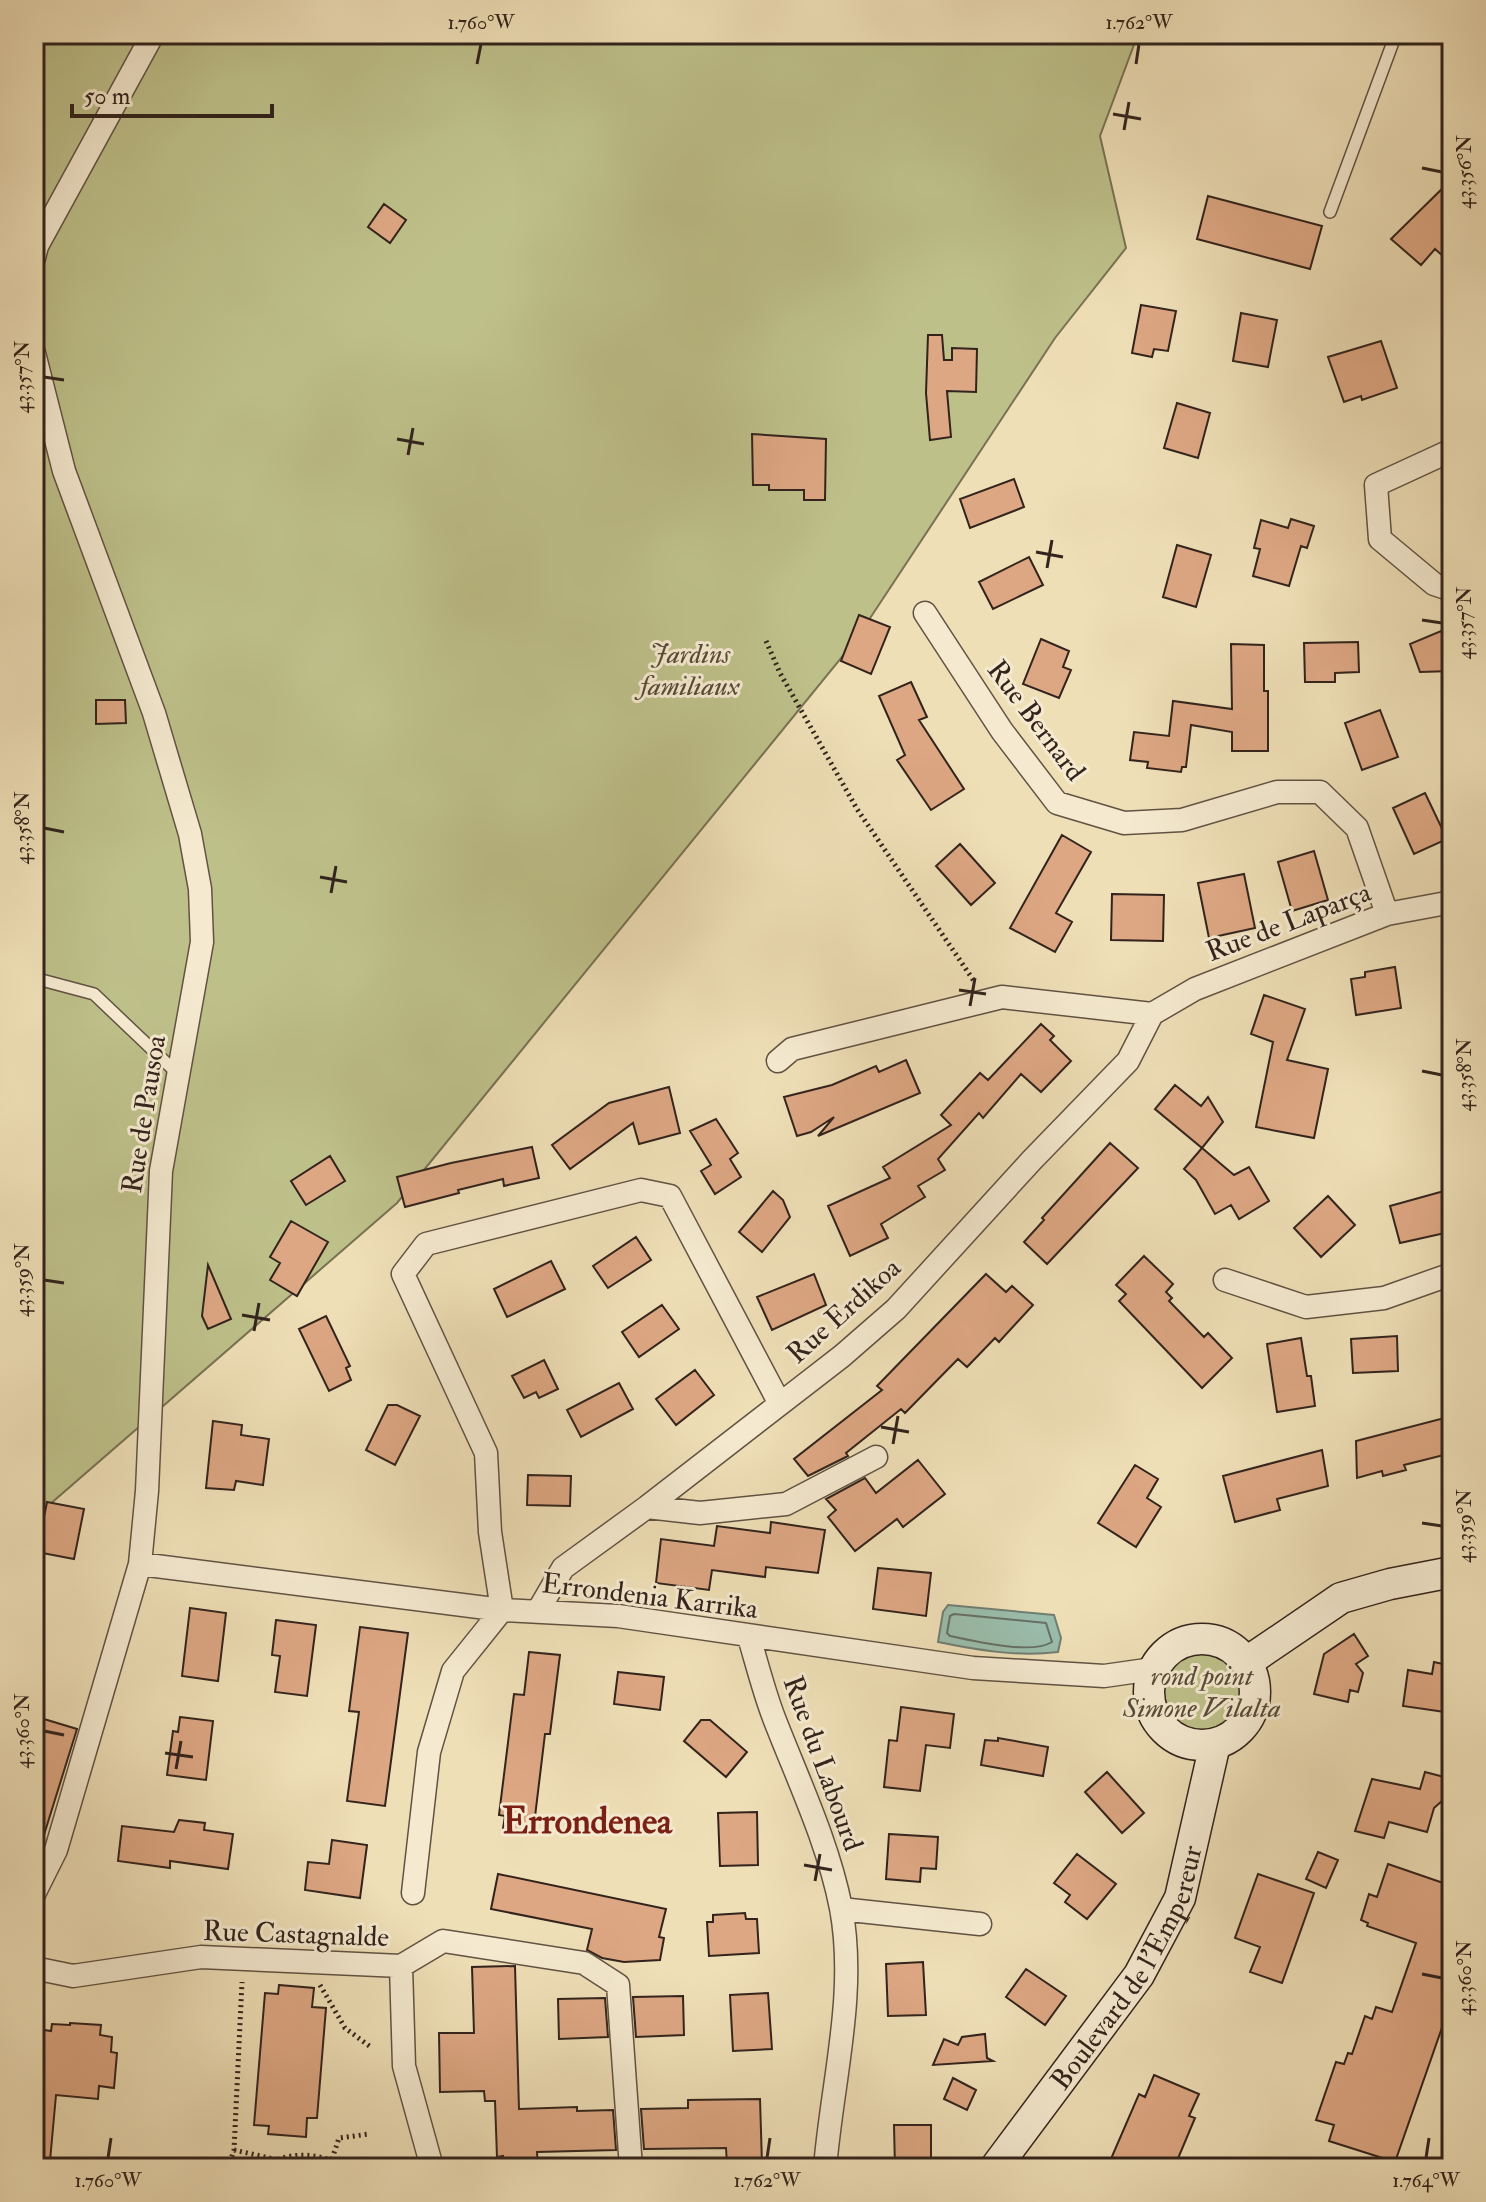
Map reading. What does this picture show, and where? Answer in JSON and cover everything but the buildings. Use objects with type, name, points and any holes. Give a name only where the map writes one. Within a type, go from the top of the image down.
[{"type":"main road","points":[[1247,1662],[1341,1598],[1390,1584],[1452,1572]]},
{"type":"main road","points":[[1198,1638],[1225,1644],[1247,1662],[1255,1684],[1253,1707],[1239,1731],[1215,1744],[1191,1744],[1169,1735],[1154,1716],[1148,1693],[1153,1669],[1171,1648],[1198,1638]]},
{"type":"main road","name":"Boulevard de l'Empereur","points":[[995,2168],[1139,1975],[1180,1898],[1215,1744]]},
{"type":"street","points":[[34,258],[37,246],[153,34]]},
{"type":"street","name":"Rue de Pausoa","points":[[34,353],[64,471],[154,713],[190,834],[200,889],[202,942],[161,1171],[147,1491],[140,1564],[56,1850],[34,1894]]},
{"type":"street","points":[[1452,450],[1376,485],[1380,539],[1434,584],[1452,590]]},
{"type":"street","name":"Rue Bernard","points":[[925,613],[1002,731],[1057,803],[1124,823],[1182,820],[1277,792],[1320,792],[1357,828],[1387,914]]},
{"type":"street","name":"Rue de Laparça","points":[[1152,1014],[1195,989],[1387,914],[1452,902]]},
{"type":"street","points":[[778,1061],[792,1049],[1002,997],[1152,1014]]},
{"type":"street","name":"Rue Erdikoa","points":[[538,1611],[563,1568],[842,1356],[896,1309],[1032,1160],[1128,1061],[1152,1014]]},
{"type":"street","points":[[413,1893],[429,1752],[453,1671],[502,1610],[490,1532],[486,1453],[403,1274],[426,1244],[641,1190],[670,1196],[780,1404]]},
{"type":"street","points":[[1225,1280],[1306,1307],[1384,1298],[1452,1274]]},
{"type":"street","points":[[647,1507],[700,1513],[786,1504],[876,1457]]},
{"type":"street","name":"Errondenia Karrika","points":[[140,1564],[502,1610],[618,1616],[973,1668],[1104,1676],[1153,1669]]},
{"type":"street","name":"Rue du Labourd","points":[[749,1637],[773,1715],[810,1806],[841,1909],[846,2004],[830,2109],[825,2168]]},
{"type":"street","points":[[841,1909],[980,1924]]},
{"type":"street","points":[[401,1966],[443,1941],[584,1963],[618,1985],[631,2168]]},
{"type":"street","name":"Rue Castagnalde","points":[[34,1968],[73,1976],[201,1957],[401,1966],[404,2066],[430,2160],[429,2168]]},
{"type":"lane","points":[[1330,212],[1396,34]]},
{"type":"lane","points":[[34,978],[94,994],[178,1074]]},
{"type":"path","points":[[766,641],[780,673],[857,809],[988,1001]]},
{"type":"path","points":[[228,2168],[234,2150],[243,1959]]},
{"type":"path","points":[[307,1962],[345,2028],[372,2048]]},
{"type":"path","points":[[332,2159],[339,2138],[369,2134]]},
{"type":"path","points":[[234,2150],[275,2159],[299,2155],[332,2159],[348,2168]]},
{"type":"path","points":[[262,2168],[275,2159]]},
{"type":"green space","name":"Jardins familiaux","points":[[34,34],[1138,34],[1100,136],[1126,248],[1055,338],[855,641],[397,1203],[34,1518]]},
{"type":"green space","name":"rond point Simone Vilalta","points":[[1202,1639],[1222,1643],[1239,1655],[1251,1672],[1255,1692],[1251,1712],[1239,1729],[1222,1741],[1202,1745],[1182,1741],[1165,1729],[1153,1712],[1149,1692],[1153,1672],[1165,1655],[1182,1643]]},
{"type":"water","points":[[948,1605],[1054,1615],[1061,1638],[1058,1652],[1013,1653],[938,1642],[943,1612]]},
{"type":"district","name":"Errondenea","points":[[587,1820]]}]
